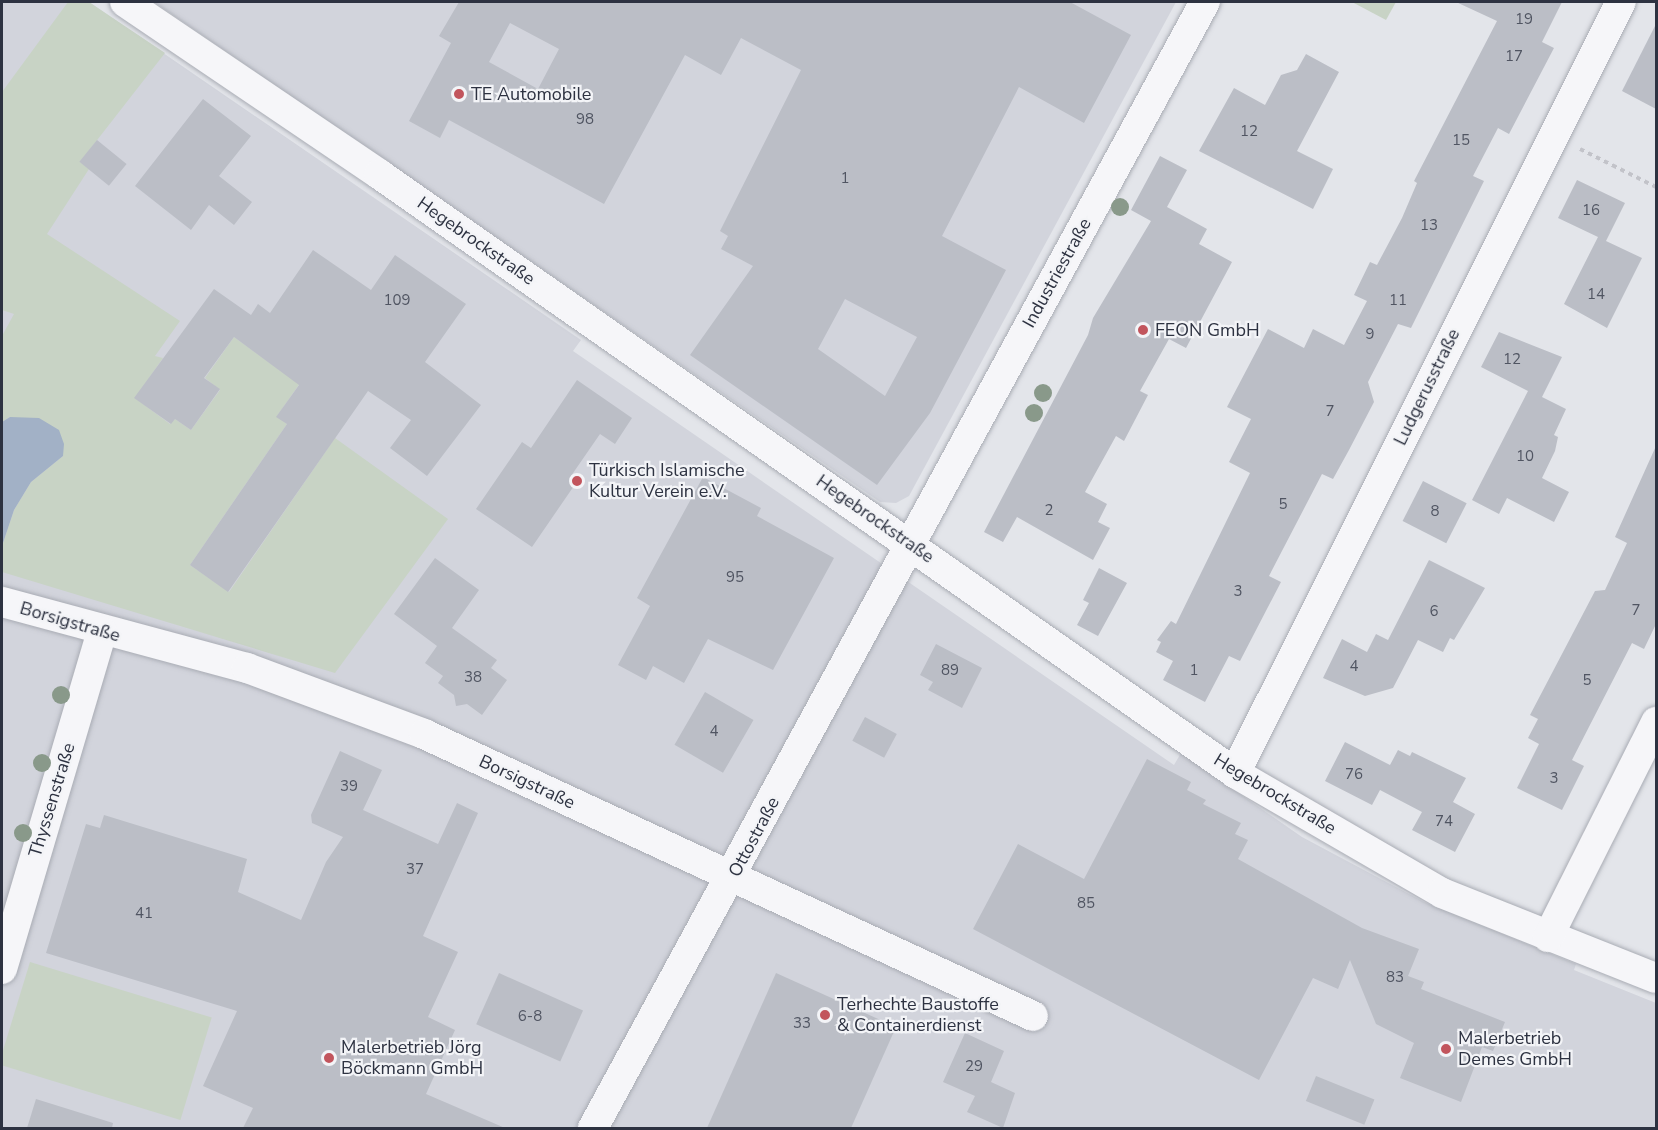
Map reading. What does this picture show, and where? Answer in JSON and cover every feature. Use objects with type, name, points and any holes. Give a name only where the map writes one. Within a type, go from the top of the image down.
[{"type":"street","name":"Hegebrockstraße","points":[[125,2],[910,544],[1235,773],[1442,893],[1656,978]]},
{"type":"street","name":"Industriestraße","points":[[910,544],[1205,2]]},
{"type":"street","name":"Ludgerusstraße","points":[[1235,773],[1552,135],[1621,2]]},
{"type":"street","name":"Ottostraße","points":[[594,1128],[732,877],[910,544]]},
{"type":"street","name":"Borsigstraße","points":[[2,602],[102,632],[247,668],[424,734],[1033,1016]]},
{"type":"street","name":"Thyssenstraße","points":[[2,969],[102,632]]},
{"type":"street","points":[[1548,937],[1656,722]]},
{"type":"path","points":[[1552,135],[1656,187]]},
{"type":"shaded area","points":[[2,2],[89,2],[581,340],[573,351],[1174,765],[1181,753],[1302,837],[1424,902],[1576,964],[1574,970],[1656,1003],[1656,1128],[2,1128]]},
{"type":"shaded area","points":[[154,2],[1176,2],[909,496],[896,503],[880,502]]},
{"type":"green space","points":[[68,2],[89,2],[165,53],[80,162],[89,169],[47,234],[180,321],[155,356],[163,358],[135,398],[170,424],[175,419],[191,430],[220,390],[205,378],[234,337],[285,374],[305,376],[277,416],[287,424],[190,565],[229,592],[335,438],[448,519],[335,673],[2,572],[2,546],[14,510],[31,482],[63,456],[10,417],[2,422],[2,336],[14,314],[2,310],[2,92]]},
{"type":"green space","points":[[1352,2],[1396,2],[1386,20]]},
{"type":"green space","points":[[30,962],[212,1018],[180,1120],[2,1065],[2,1054]]},
{"type":"water","points":[[10,417],[39,418],[59,430],[64,444],[63,456],[31,482],[14,510],[2,546],[2,422]]},
{"type":"building","points":[[459,2],[1070,2],[1131,35],[1084,123],[1019,87],[942,236],[1006,270],[930,413],[877,485],[690,355],[753,266],[721,249],[728,236],[720,231],[801,70],[741,38],[721,75],[685,55],[604,204],[449,120],[440,138],[409,121],[451,43],[439,36]],"holes":[[[510,23],[559,49],[538,89],[489,62]],[[845,299],[917,337],[885,396],[818,349]]]},
{"type":"building","points":[[1456,2],[1562,2],[1542,42],[1554,48],[1509,134],[1498,128],[1473,176],[1484,181],[1411,328],[1398,324],[1368,382],[1374,402],[1333,479],[1322,474],[1269,576],[1281,582],[1240,661],[1229,656],[1205,702],[1163,680],[1173,661],[1156,652],[1161,642],[1157,640],[1171,621],[1176,624],[1250,473],[1229,462],[1251,419],[1227,407],[1268,329],[1304,348],[1313,329],[1344,345],[1367,301],[1354,295],[1370,262],[1377,265],[1402,218],[1417,183],[1414,181],[1497,21]]},
{"type":"building","points":[[1656,24],[1656,109],[1622,91]]},
{"type":"building","points":[[1306,54],[1339,72],[1297,151],[1333,169],[1313,209],[1199,151],[1234,88],[1265,105],[1281,75],[1297,70]]},
{"type":"building","points":[[203,99],[251,136],[219,176],[252,202],[234,225],[209,205],[191,230],[135,186]]},
{"type":"building","points":[[97,140],[127,164],[109,186],[79,162]]},
{"type":"building","name":"FEON GmbH","points":[[1160,156],[1187,170],[1167,207],[1207,229],[1199,244],[1232,262],[1186,348],[1169,339],[1140,391],[1148,395],[1124,441],[1116,436],[1085,492],[1107,504],[1098,522],[1110,528],[1093,560],[1017,517],[1003,542],[984,532],[1088,335],[1093,318],[1151,221],[1131,210]]},
{"type":"building","points":[[1577,180],[1625,203],[1606,241],[1642,258],[1607,328],[1564,304],[1598,237],[1558,218]]},
{"type":"building","points":[[313,250],[371,290],[395,255],[466,304],[425,362],[481,405],[427,476],[390,448],[411,420],[368,391],[228,592],[190,565],[287,424],[276,417],[299,385],[234,337],[204,378],[220,389],[191,430],[175,419],[171,424],[134,398],[214,289],[251,315],[258,304],[270,313]]},
{"type":"building","points":[[1499,332],[1562,357],[1542,397],[1566,409],[1554,435],[1558,437],[1555,451],[1542,478],[1569,492],[1554,522],[1507,498],[1499,514],[1472,500],[1528,391],[1481,367]]},
{"type":"building","points":[[577,380],[632,418],[615,444],[600,434],[571,476],[578,480],[532,547],[476,509],[522,442],[531,448]]},
{"type":"building","points":[[1656,446],[1656,624],[1644,649],[1632,643],[1572,760],[1584,766],[1562,810],[1517,788],[1539,744],[1528,738],[1538,719],[1530,715],[1595,591],[1605,590],[1627,543],[1615,537]]},
{"type":"building","points":[[703,477],[761,508],[757,516],[834,558],[773,670],[708,639],[684,683],[653,666],[646,680],[618,665],[650,606],[637,598]]},
{"type":"building","points":[[1423,481],[1467,503],[1446,543],[1403,521]]},
{"type":"building","points":[[435,558],[479,590],[452,628],[497,660],[491,668],[507,680],[482,715],[467,704],[456,706],[454,695],[438,683],[443,676],[425,663],[437,646],[394,614]]},
{"type":"building","points":[[1429,560],[1485,588],[1454,640],[1450,638],[1443,652],[1418,640],[1393,688],[1365,696],[1323,678],[1342,639],[1367,652],[1376,634],[1388,640]]},
{"type":"building","points":[[1099,568],[1127,583],[1098,636],[1077,625],[1089,603],[1083,600]]},
{"type":"building","points":[[936,644],[982,668],[962,708],[928,690],[933,682],[920,675]]},
{"type":"building","points":[[705,692],[753,720],[723,773],[674,745]]},
{"type":"building","points":[[865,717],[897,734],[884,758],[852,741]]},
{"type":"building","points":[[1345,742],[1390,765],[1398,750],[1410,756],[1412,752],[1466,778],[1453,802],[1475,814],[1455,852],[1412,830],[1422,812],[1380,790],[1372,805],[1325,781]]},
{"type":"building","points":[[340,751],[382,770],[363,810],[438,844],[457,803],[478,813],[423,936],[458,952],[428,1017],[455,1030],[426,1094],[505,1128],[243,1128],[253,1108],[203,1086],[237,1011],[46,953],[86,824],[100,828],[104,815],[247,859],[238,892],[301,920],[326,862],[343,837],[312,823],[311,815]]},
{"type":"building","points":[[1147,759],[1191,782],[1187,790],[1206,800],[1203,804],[1241,823],[1235,834],[1248,840],[1238,859],[1362,928],[1419,949],[1408,976],[1424,982],[1421,989],[1505,1022],[1493,1051],[1482,1047],[1461,1102],[1400,1078],[1414,1043],[1376,1024],[1350,960],[1338,989],[1313,978],[1259,1080],[973,929],[1018,844],[1084,879]]},
{"type":"building","points":[[499,973],[583,1010],[560,1062],[476,1024]]},
{"type":"building","points":[[776,973],[896,1027],[851,1128],[707,1128]]},
{"type":"building","points":[[965,1033],[1004,1051],[991,1082],[1015,1093],[1003,1128],[967,1112],[975,1096],[943,1082]]},
{"type":"building","points":[[1316,1076],[1374,1100],[1364,1125],[1306,1101]]},
{"type":"building","points":[[36,1099],[113,1123],[112,1128],[27,1128]]},
{"type":"place","name":"TE Automobile","points":[[459,94]]},
{"type":"place","name":"FEON GmbH","points":[[1143,330]]},
{"type":"place","name":"Türkisch Islamische Kultur Verein e.V.","points":[[577,481]]},
{"type":"place","name":"Terhechte Baustoffe & Containerdienst","points":[[825,1015]]},
{"type":"place","name":"Malerbetrieb Demes GmbH","points":[[1446,1049]]},
{"type":"place","name":"Malerbetrieb Jörg Böckmann GmbH","points":[[329,1058]]}]
